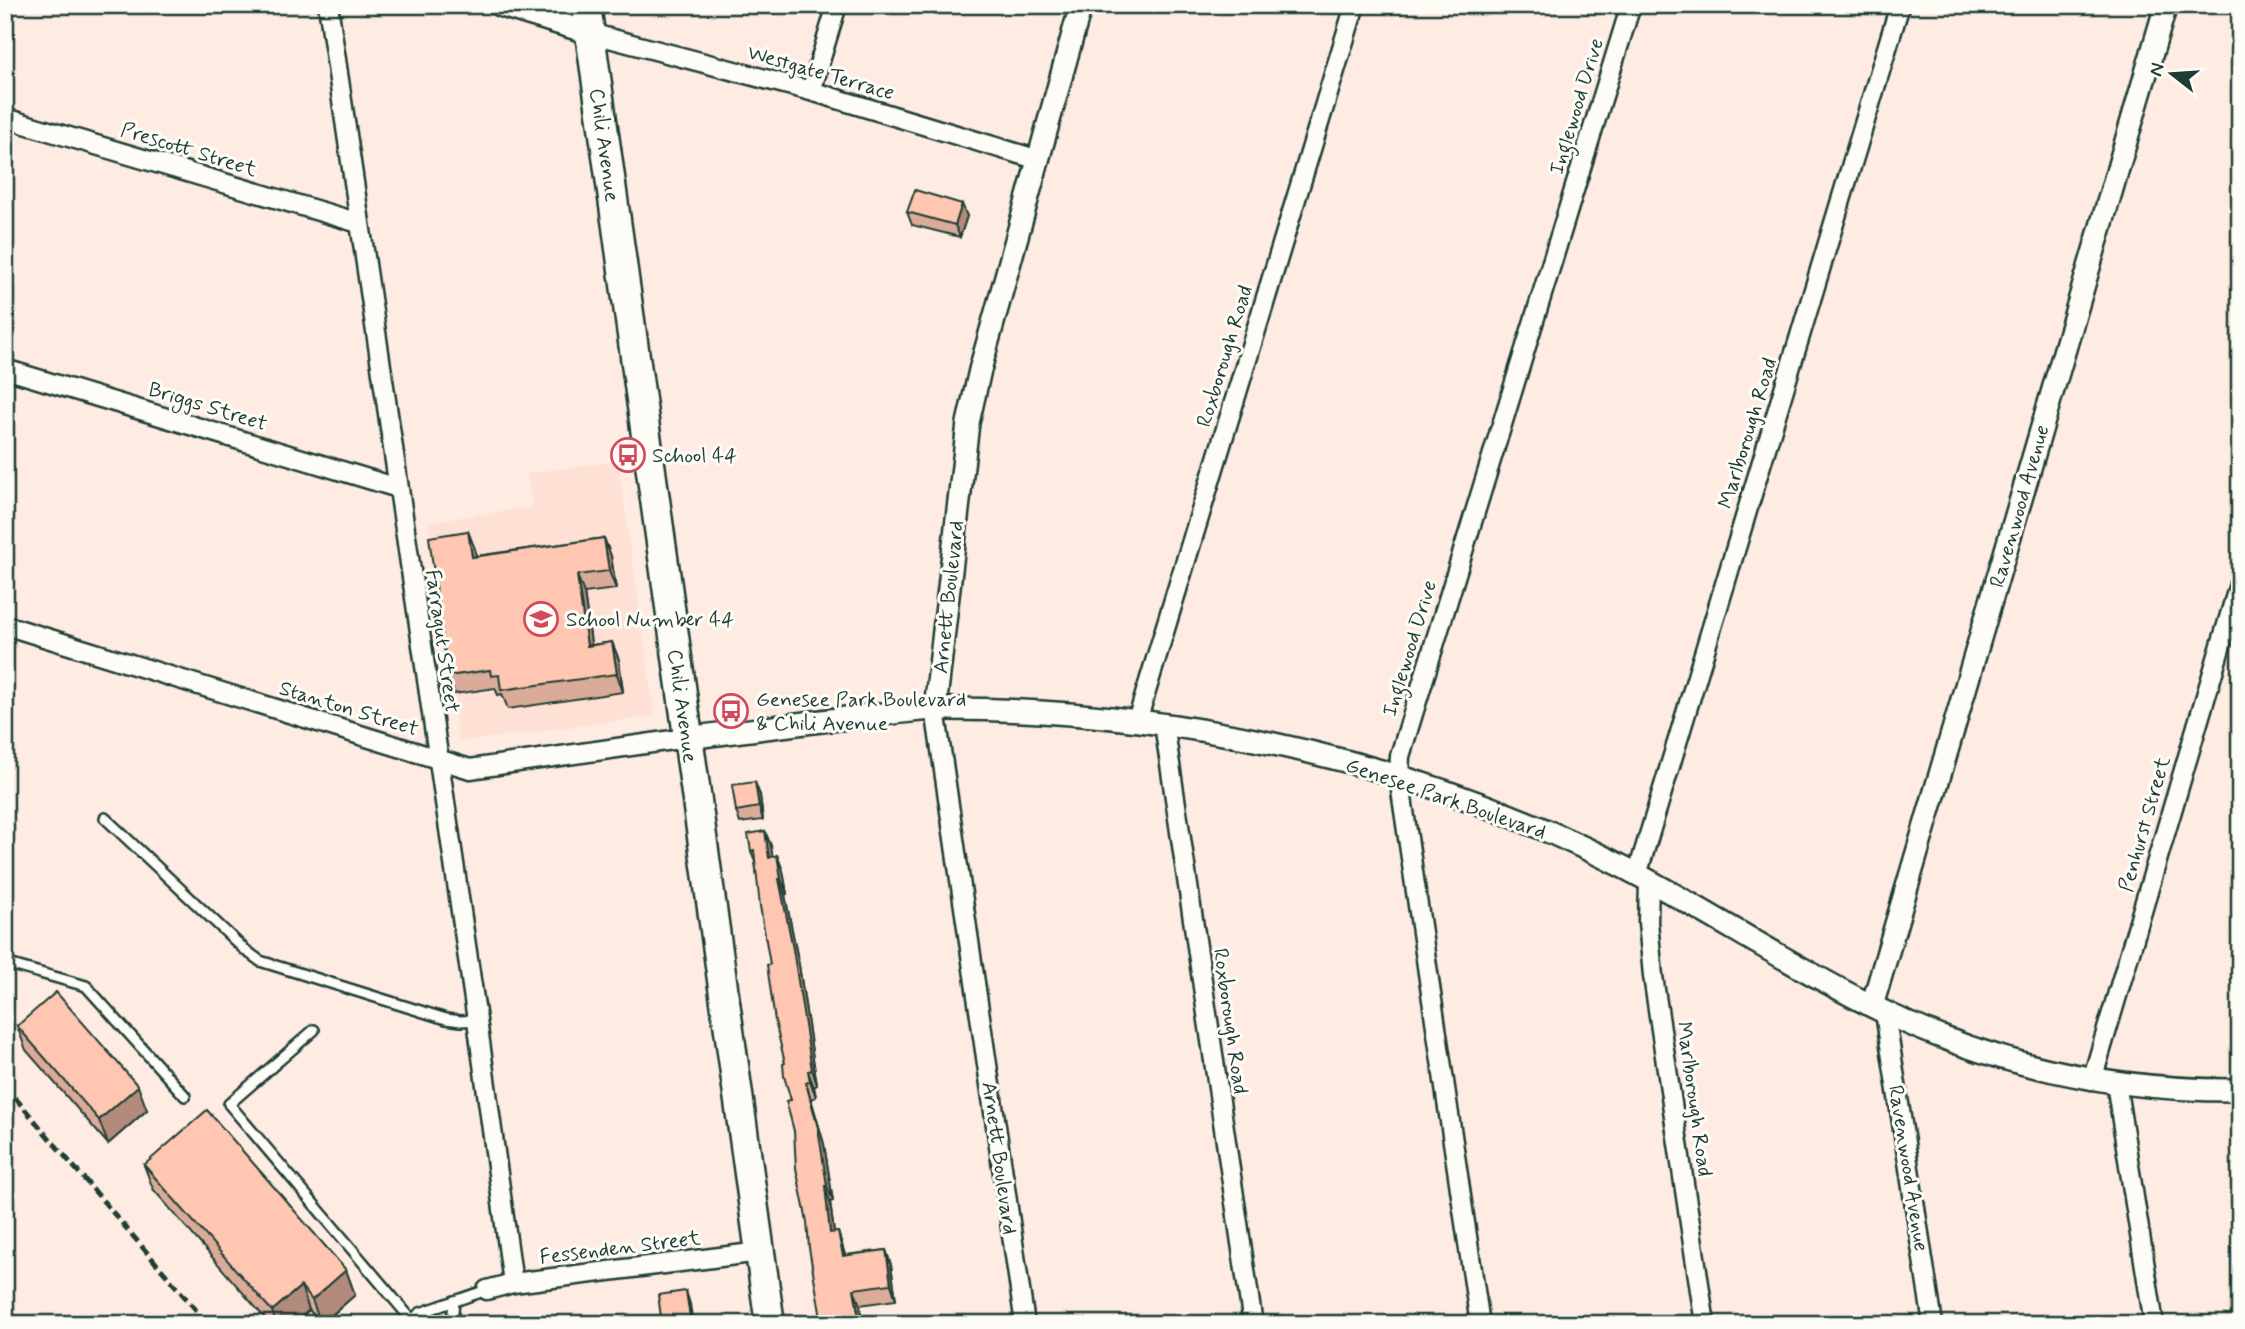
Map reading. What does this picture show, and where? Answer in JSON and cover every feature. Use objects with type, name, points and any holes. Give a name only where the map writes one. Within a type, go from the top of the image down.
[{"type":"main road","name":"Chili Avenue","points":[[586,5],[770,1324]]},
{"type":"street","name":"Farragut Street","points":[[328,5],[513,1283]]},
{"type":"street","points":[[499,5],[590,33]]},
{"type":"street","points":[[811,91],[837,5]]},
{"type":"street","name":"Arnett Boulevard","points":[[1025,1324],[935,709],[968,424],[980,370],[1081,5]]},
{"type":"street","name":"Roxborough Road","points":[[1137,721],[1355,5]]},
{"type":"street","name":"Inglewood Drive","points":[[1480,1324],[1399,777],[1399,756],[1630,5]]},
{"type":"street","name":"Marlborough Road","points":[[1705,1324],[1653,976],[1643,878],[1900,5]]},
{"type":"street","name":"Ravenwood Avenue","points":[[1933,1324],[1878,1010],[2166,5]]},
{"type":"street","name":"Westgate Terrace","points":[[590,33],[811,91],[1039,160]]},
{"type":"street","name":"Prescott Street","points":[[5,118],[359,223]]},
{"type":"street","name":"Briggs Street","points":[[5,369],[398,488]]},
{"type":"street","name":"Penhurst Street","points":[[2092,1080],[2240,581]]},
{"type":"street","name":"Stanton Street","points":[[5,625],[464,768],[480,769],[687,738]]},
{"type":"street","name":"Genesee Park Boulevard","points":[[687,738],[935,709],[1048,711],[1164,724],[1265,743],[1399,777],[1531,825],[1643,878],[1878,1010],[1957,1043],[2092,1080],[2185,1089],[2240,1090]]},
{"type":"street","name":"Roxborough Road","points":[[1164,724],[1253,1324]]},
{"type":"street","points":[[2116,1083],[2154,1324]]},
{"type":"street","name":"Fessenden Street","points":[[487,1290],[513,1283],[760,1252]]},
{"type":"lane","points":[[105,818],[260,961],[446,1019],[477,1020]]},
{"type":"lane","points":[[5,963],[86,986],[186,1096]]},
{"type":"lane","points":[[314,1030],[229,1104],[409,1321],[420,1313],[487,1290]]},
{"type":"lane","points":[[452,1324],[454,1301]]},
{"type":"shaded area","name":"School Number 44","points":[[618,461],[655,716],[459,742],[428,522],[532,507],[527,473]]},
{"type":"building","points":[[915,190],[962,204],[955,225],[907,212]]},
{"type":"building","points":[[468,531],[472,557],[604,538],[609,571],[577,575],[587,646],[612,642],[617,674],[501,690],[499,675],[491,676],[490,670],[448,676],[429,537]]},
{"type":"building","points":[[755,782],[759,807],[736,811],[732,785]]},
{"type":"building","points":[[765,831],[769,858],[777,855],[793,949],[812,1070],[808,1071],[810,1081],[806,1083],[818,1128],[827,1186],[830,1233],[838,1232],[843,1256],[886,1250],[891,1284],[854,1289],[860,1324],[822,1324],[796,1168],[794,1131],[786,1101],[791,1100],[775,1021],[754,850],[751,851],[748,834]]},
{"type":"building","points":[[56,992],[138,1086],[99,1120],[17,1026]]},
{"type":"building","points":[[207,1110],[346,1270],[312,1300],[301,1286],[272,1311],[144,1165]]},
{"type":"building","points":[[686,1291],[691,1324],[662,1324],[658,1295]]},
{"type":"railway","points":[[5,1086],[208,1324]]},
{"type":"place","name":"School 44","points":[[628,455]]},
{"type":"place","name":"School Number 44","points":[[541,619]]},
{"type":"place","name":"Genesee Park Boulevard & Chili Avenue","points":[[731,711]]}]
